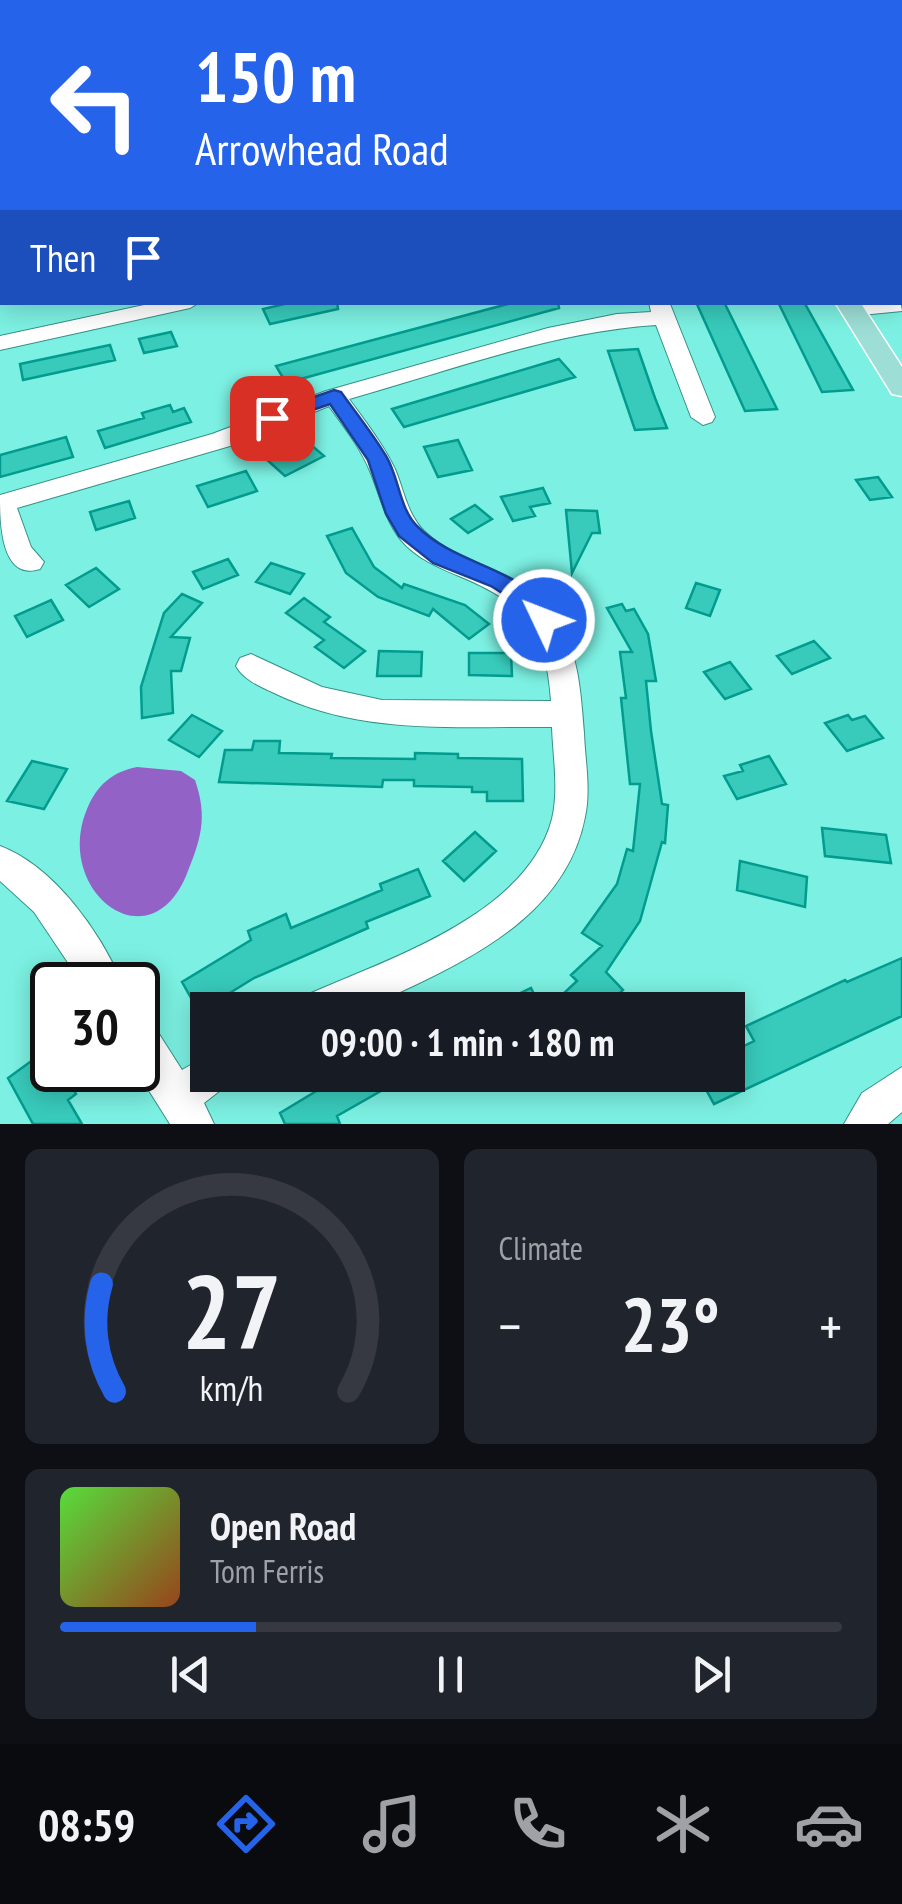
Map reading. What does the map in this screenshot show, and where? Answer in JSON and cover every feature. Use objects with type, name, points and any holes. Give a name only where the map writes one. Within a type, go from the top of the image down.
[{"type":"main road","points":[[849,306],[902,388]]},
{"type":"street","points":[[0,343],[100,312],[163,305]]},
{"type":"street","points":[[849,306],[902,305]]},
{"type":"street","points":[[30,562],[19,552],[1,504],[221,440],[334,396],[556,333],[661,310],[704,416]]},
{"type":"street","points":[[334,396],[378,459],[396,514],[407,530],[441,558],[499,580],[536,609],[560,652],[572,795],[568,823],[557,853],[539,882],[514,908],[478,933],[353,992]]},
{"type":"street","points":[[251,666],[286,688],[382,713],[567,714]]},
{"type":"street","points":[[0,862],[27,878],[49,900],[89,962]]},
{"type":"street","points":[[160,1062],[193,1099]]},
{"type":"street","points":[[864,1124],[876,1107],[902,1087]]},
{"type":"shaded area","points":[[137,767],[181,771],[195,780],[202,817],[186,876],[169,902],[150,914],[129,915],[110,906],[93,889],[83,866],[80,839],[87,809],[101,786],[120,772]]},
{"type":"building","points":[[280,305],[337,305],[338,309],[270,324],[263,309]]},
{"type":"building","points":[[504,305],[558,305],[559,308],[286,383],[276,366]]},
{"type":"building","points":[[697,305],[725,305],[777,409],[745,411]]},
{"type":"building","points":[[779,305],[806,305],[853,390],[822,392]]},
{"type":"building","points":[[171,332],[177,346],[144,353],[139,339]]},
{"type":"building","points":[[110,345],[115,360],[23,380],[20,364]]},
{"type":"building","points":[[638,349],[667,428],[635,430],[608,351]]},
{"type":"building","points":[[559,359],[575,377],[404,427],[392,409]]},
{"type":"building","points":[[170,405],[173,412],[184,408],[191,422],[105,448],[98,431],[144,418],[142,413]]},
{"type":"building","points":[[66,437],[73,457],[0,477],[0,455]]},
{"type":"building","points":[[304,439],[324,456],[285,476],[265,458]]},
{"type":"building","points":[[458,440],[472,470],[438,477],[424,447]]},
{"type":"building","points":[[246,471],[257,491],[208,507],[197,486]]},
{"type":"building","points":[[878,477],[892,497],[870,500],[856,480]]},
{"type":"building","points":[[543,488],[550,503],[530,507],[535,516],[513,521],[501,497]]},
{"type":"building","points":[[129,501],[135,518],[96,530],[90,512]]},
{"type":"building","points":[[475,505],[492,519],[468,533],[451,519]]},
{"type":"building","points":[[566,510],[597,511],[600,533],[592,533],[572,573]]},
{"type":"building","points":[[352,528],[374,567],[402,588],[404,584],[465,605],[489,624],[469,639],[433,609],[429,616],[378,597],[346,573],[327,536]]},
{"type":"building","points":[[228,559],[238,575],[203,589],[193,572]]},
{"type":"building","points":[[271,563],[304,574],[290,594],[256,582]]},
{"type":"building","points":[[96,568],[119,589],[89,607],[66,585]]},
{"type":"building","points":[[696,583],[720,590],[710,616],[686,608]]},
{"type":"building","points":[[182,594],[202,603],[171,637],[190,638],[181,671],[171,671],[173,713],[142,718],[141,687],[164,613]]},
{"type":"building","points":[[304,598],[330,617],[324,622],[365,651],[344,668],[315,647],[324,640],[286,613]]},
{"type":"building","points":[[51,600],[63,620],[27,637],[15,616]]},
{"type":"building","points":[[622,604],[626,611],[634,609],[648,634],[656,681],[646,681],[651,731],[662,804],[668,805],[665,843],[662,842],[640,921],[606,972],[623,990],[565,992],[577,981],[571,975],[602,946],[582,933],[617,884],[627,849],[633,851],[640,784],[630,784],[620,652],[632,652],[607,608]]},
{"type":"building","points":[[814,641],[830,658],[792,674],[777,656]]},
{"type":"building","points":[[379,651],[422,652],[421,676],[377,676]]},
{"type":"building","points":[[469,653],[511,653],[512,676],[469,675]]},
{"type":"building","points":[[730,662],[751,689],[725,699],[704,672]]},
{"type":"building","points":[[192,715],[222,731],[199,757],[169,740]]},
{"type":"building","points":[[848,715],[852,720],[865,716],[883,738],[847,751],[825,723]]},
{"type":"building","points":[[254,741],[280,741],[279,753],[332,754],[331,758],[415,759],[415,753],[522,759],[523,801],[487,801],[487,792],[472,792],[472,787],[414,786],[414,780],[383,780],[382,787],[219,782],[225,750],[252,750]]},
{"type":"building","points":[[769,756],[786,784],[737,799],[724,776],[743,771],[740,765]]},
{"type":"building","points":[[32,761],[67,769],[44,809],[7,801]]},
{"type":"building","points":[[822,828],[886,835],[891,863],[825,856]]},
{"type":"building","points":[[475,832],[496,851],[464,881],[443,861]]},
{"type":"building","points":[[740,861],[807,877],[805,907],[737,890]]},
{"type":"building","points":[[418,869],[430,896],[366,922],[368,928],[254,978],[231,992],[190,992],[190,996],[182,982],[251,940],[248,931],[286,914],[291,928],[382,890],[380,884]]},
{"type":"building","points":[[902,958],[902,1016],[745,1089],[745,1046],[754,1041],[746,1026]]},
{"type":"building","points":[[30,1062],[30,1092],[75,1092],[68,1100],[82,1124],[33,1124],[8,1078]]},
{"type":"building","points":[[315,1092],[379,1092],[337,1116],[340,1124],[285,1124],[280,1113]]},
{"type":"building","points":[[707,1092],[740,1092],[714,1104]]},
{"type":"route","points":[[272,418],[334,396],[378,459],[396,514],[407,530],[441,558],[499,580],[521,594],[544,620]]}]
